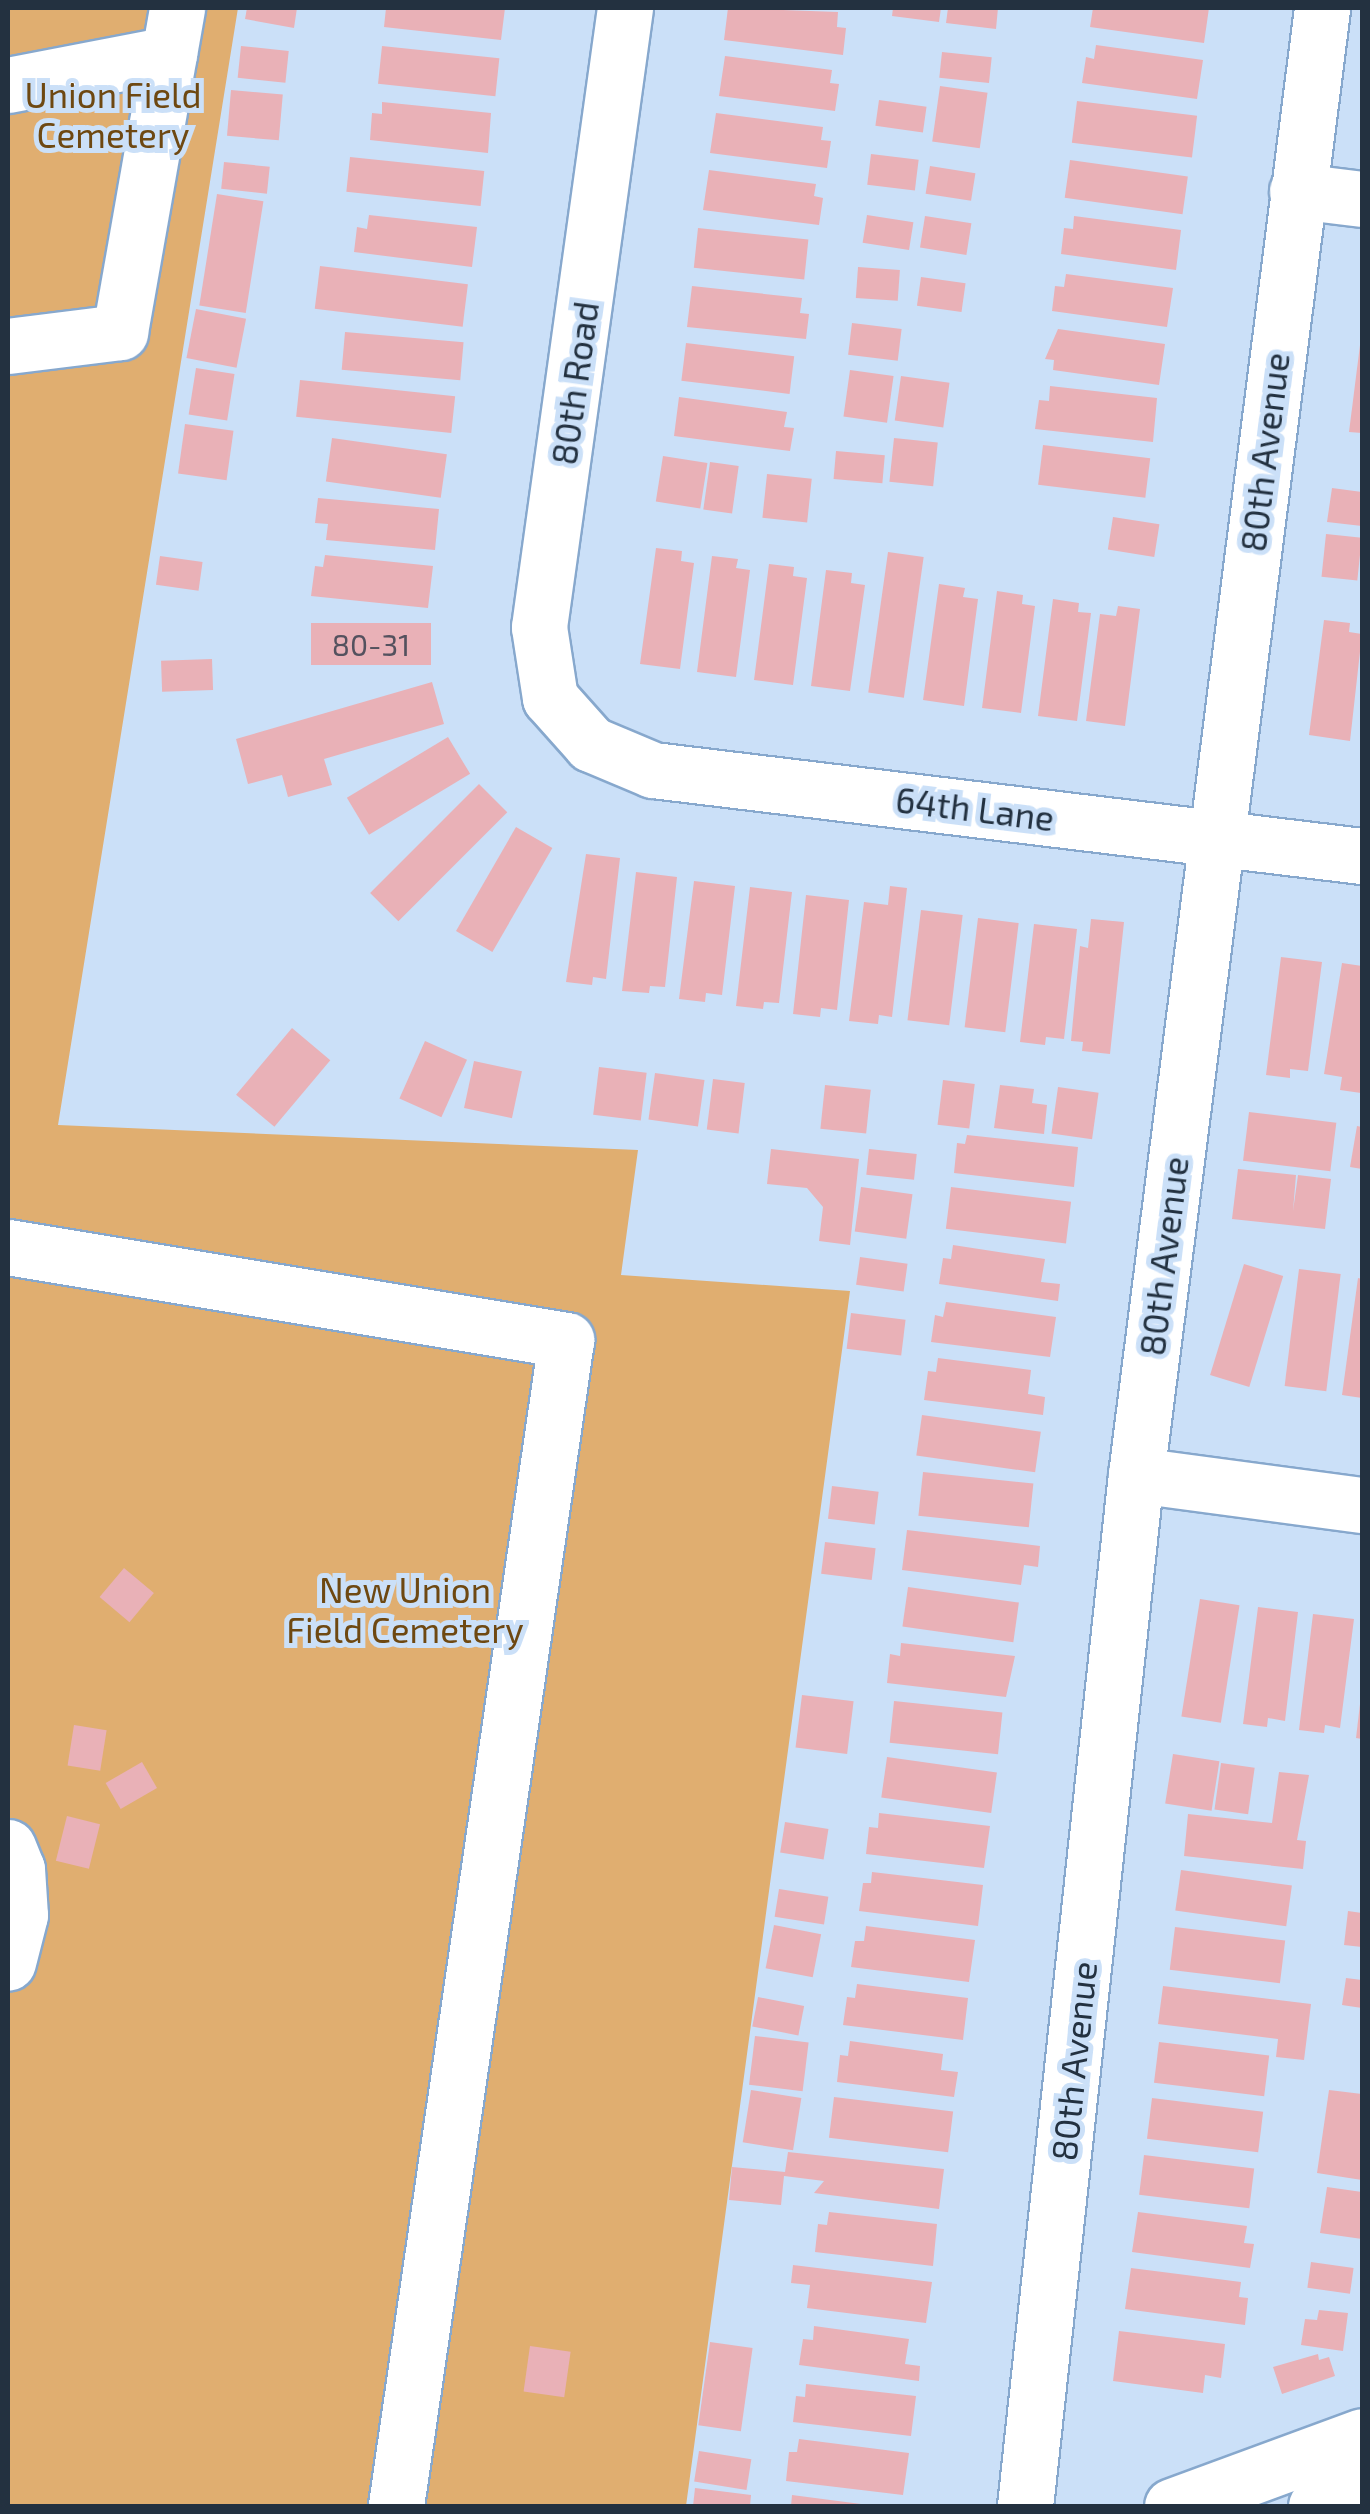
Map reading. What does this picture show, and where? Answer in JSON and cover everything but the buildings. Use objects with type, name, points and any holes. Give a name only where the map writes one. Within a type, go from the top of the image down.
[{"type":"street","name":"80th Road","points":[[591,744],[550,698],[539,627],[625,8]]},
{"type":"street","name":"80th Avenue","points":[[1026,2506],[1136,1475],[1322,8]]},
{"type":"street","points":[[8,85],[173,31],[120,332],[8,346]]},
{"type":"street","points":[[1298,191],[1362,199]]},
{"type":"street","name":"64th Lane","points":[[591,744],[653,770],[1362,856]]},
{"type":"street","points":[[8,1246],[566,1340],[396,2506]]},
{"type":"street","points":[[1136,1475],[1362,1505]]},
{"type":"street","points":[[8,1847],[17,1869],[20,1915],[8,1962]]},
{"type":"street","points":[[1172,2506],[1362,2436]]},
{"type":"street","points":[[1316,2506],[1362,2494]]},
{"type":"green space","name":"New Union Field Cemetery","points":[[8,8],[238,8],[58,1125],[638,1150],[621,1275],[850,1291],[686,2506],[8,2506]]},
{"type":"park label","name":"Union Field Cemetery","points":[[113,114]]}]
